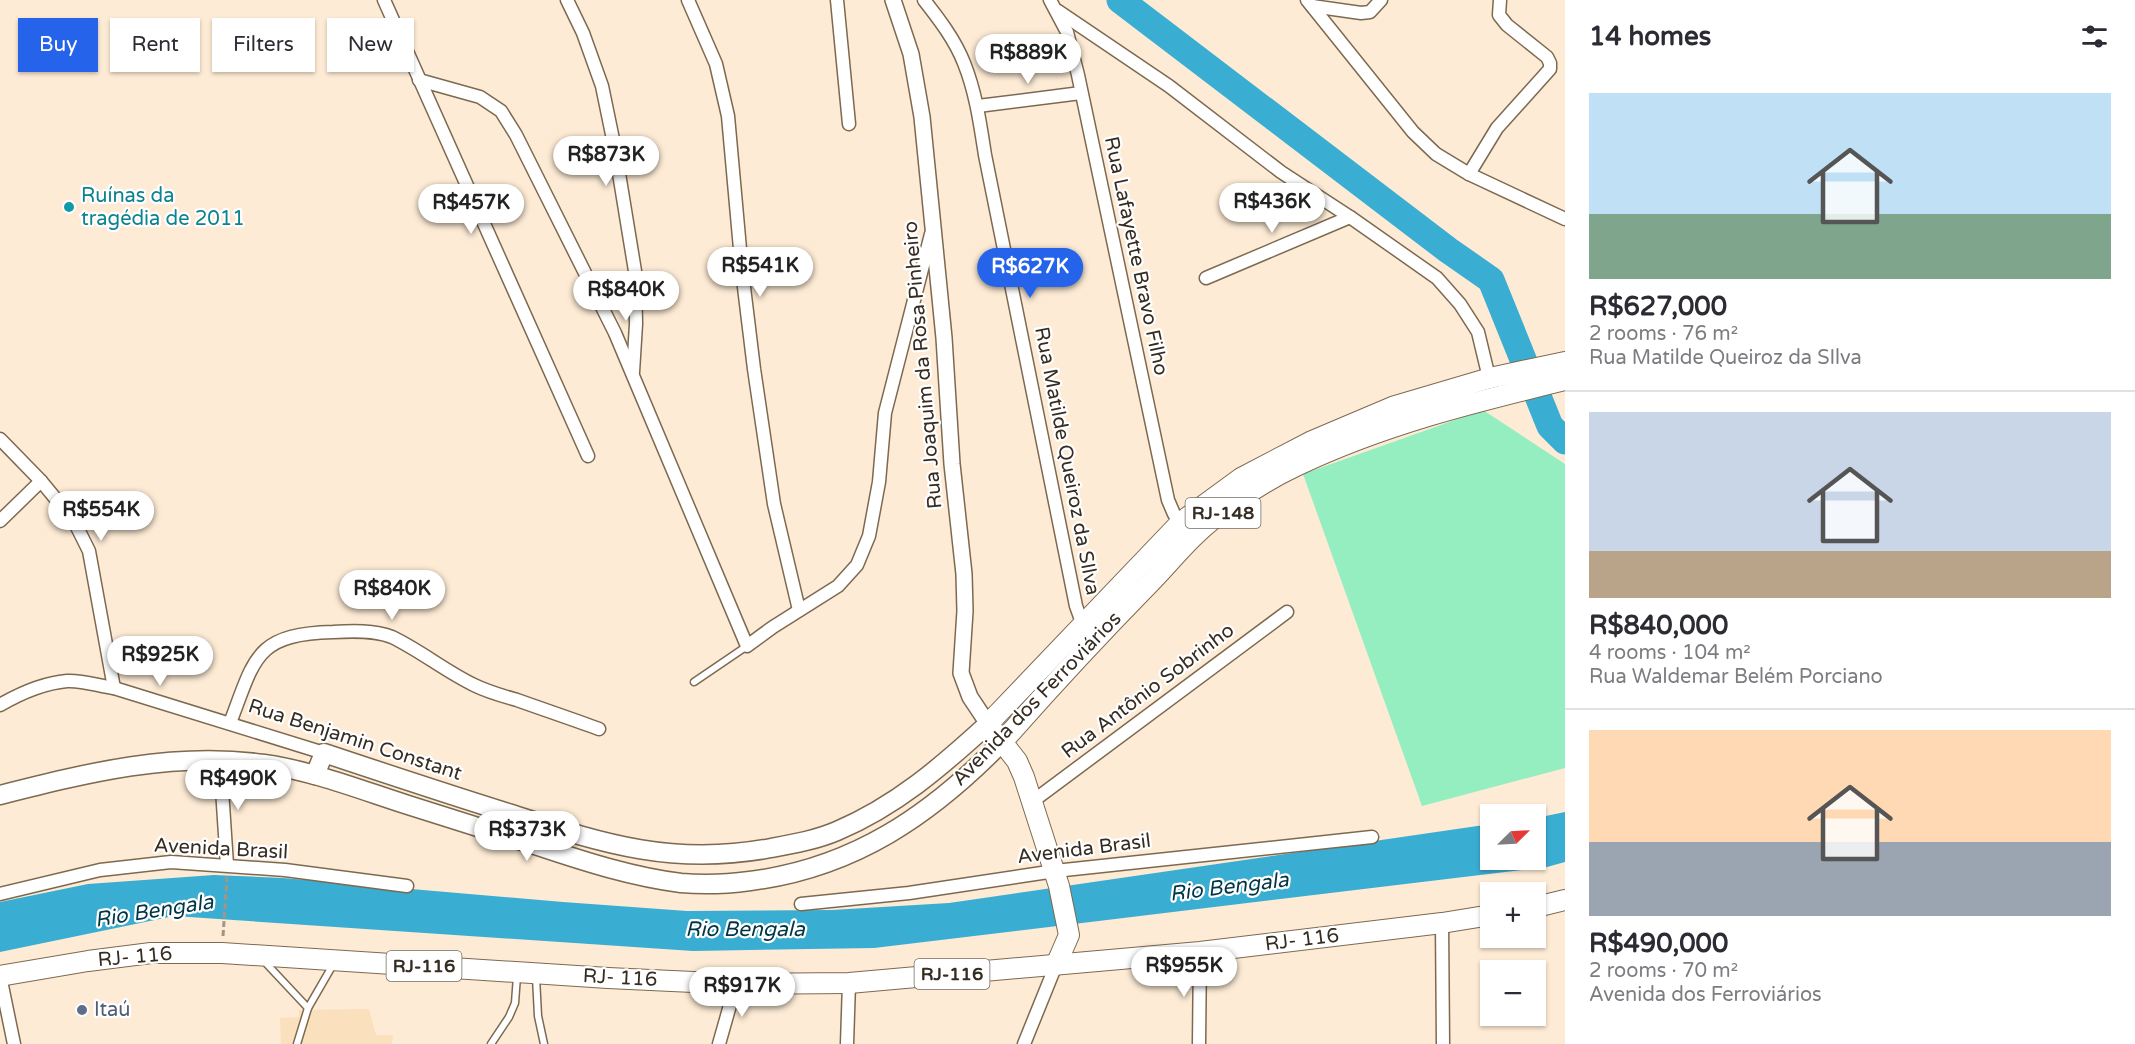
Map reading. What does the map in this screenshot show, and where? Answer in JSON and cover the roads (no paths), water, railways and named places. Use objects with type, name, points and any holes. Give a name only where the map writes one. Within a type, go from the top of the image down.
[{"type":"main road","points":[[1503,381],[1538,377],[1562,371]]},
{"type":"main road","name":"RJ-148","points":[[988,724],[1082,624],[1241,478],[1310,442],[1395,406],[1503,381]]},
{"type":"main road","name":"Avenida dos Ferroviários","points":[[0,795],[85,773],[157,762],[219,759],[266,764],[315,775],[575,858],[643,876],[683,883],[731,883],[774,878],[808,870],[881,840],[972,772],[1091,643],[1187,530],[1226,510],[1296,466],[1411,421],[1492,397],[1503,381]]},
{"type":"main road","points":[[988,724],[1017,761],[1033,801],[1057,878],[1069,935],[1056,965]]},
{"type":"main road","name":"Rua Benjamin Constant","points":[[324,753],[593,840],[641,851],[696,856],[743,854],[791,845],[836,832],[892,802],[942,767],[988,724]]},
{"type":"main road","points":[[315,775],[324,753]]},
{"type":"main road","points":[[1546,905],[1565,900]]},
{"type":"main road","name":"RJ- 116","points":[[0,976],[151,953],[222,953],[736,984],[849,983],[1200,952],[1480,917]]},
{"type":"street","points":[[384,0],[588,456]]},
{"type":"street","points":[[567,0],[584,33],[602,86],[615,149],[635,271],[636,324],[633,376]]},
{"type":"street","points":[[688,0],[716,64],[728,116],[742,271],[754,369],[774,504],[799,610]]},
{"type":"street","points":[[837,0],[849,124]]},
{"type":"street","name":"Rua Joaquim da Rosa Pinheiro","points":[[893,0],[911,54],[921,117],[933,227],[944,338],[952,464],[964,574],[965,611],[961,673],[970,698],[988,724]]},
{"type":"street","name":"Rua Matilde Queiroz da SIlva","points":[[924,0],[945,27],[964,62],[978,106],[985,154],[1076,606],[1091,643]]},
{"type":"street","name":"Rua Lafayette Bravo Filho","points":[[1050,0],[1058,11],[1067,32],[1082,93],[1168,500],[1187,530]]},
{"type":"street","points":[[1309,3],[1360,13],[1370,12],[1382,0]]},
{"type":"street","points":[[1469,174],[1497,128],[1550,69],[1547,57],[1507,25],[1499,15],[1500,0]]},
{"type":"street","points":[[1309,3],[1413,132],[1436,154],[1469,174],[1565,219]]},
{"type":"street","points":[[1058,11],[1169,86],[1281,172],[1437,278],[1460,304],[1478,332],[1503,381]]},
{"type":"street","points":[[419,80],[480,97],[501,111],[521,145],[615,333],[747,646],[838,586],[857,565],[869,536],[879,482],[885,413],[933,227]]},
{"type":"street","points":[[978,106],[1082,93]]},
{"type":"street","points":[[1206,278],[1350,217]]},
{"type":"street","points":[[0,439],[41,481],[74,521],[89,551],[114,688]]},
{"type":"street","points":[[0,521],[41,481]]},
{"type":"street","name":"Rua Antônio Sobrinho","points":[[1033,801],[1287,612]]},
{"type":"street","points":[[230,723],[253,664],[266,648],[285,638],[312,632],[354,631],[388,636],[418,650],[452,674],[477,687],[599,729]]},
{"type":"street","name":"Rua Benjamin Constant","points":[[0,705],[46,685],[69,681],[114,688],[324,753]]},
{"type":"street","points":[[219,759],[227,869]]},
{"type":"street","name":"Avenida Brasil","points":[[801,904],[1057,878],[1372,837]]},
{"type":"street","name":"Avenida Brasil","points":[[0,894],[100,870],[171,862],[407,885]]},
{"type":"street","points":[[1442,923],[1443,1044]]},
{"type":"street","points":[[1199,1044],[1200,952]]},
{"type":"street","points":[[1024,1044],[1056,965]]},
{"type":"street","points":[[0,976],[14,1044]]},
{"type":"street","points":[[847,1044],[849,983]]},
{"type":"street","points":[[720,1044],[736,984]]},
{"type":"lane","points":[[694,682],[747,646]]},
{"type":"lane","points":[[258,955],[308,1008]]},
{"type":"lane","points":[[297,1044],[308,1008],[336,960]]},
{"type":"lane","points":[[492,1044],[509,1017],[526,973]]},
{"type":"lane","points":[[526,973],[544,1044]]},
{"type":"water","points":[[1565,812],[1565,862],[1546,867],[1546,816]]},
{"type":"water","name":"Rio Bengala","points":[[1480,826],[1480,870],[1522,870],[874,948],[693,951],[174,916],[0,952],[0,902],[88,884],[214,875],[283,878],[687,911],[832,910],[949,903]]},
{"type":"waterway","points":[[1120,0],[1448,250],[1491,280],[1550,426],[1565,441]]},
{"type":"place","name":"Ruínas da tragédia de 2011","points":[[69,207]]},
{"type":"place","name":"Itaú","points":[[82,1010]]}]
